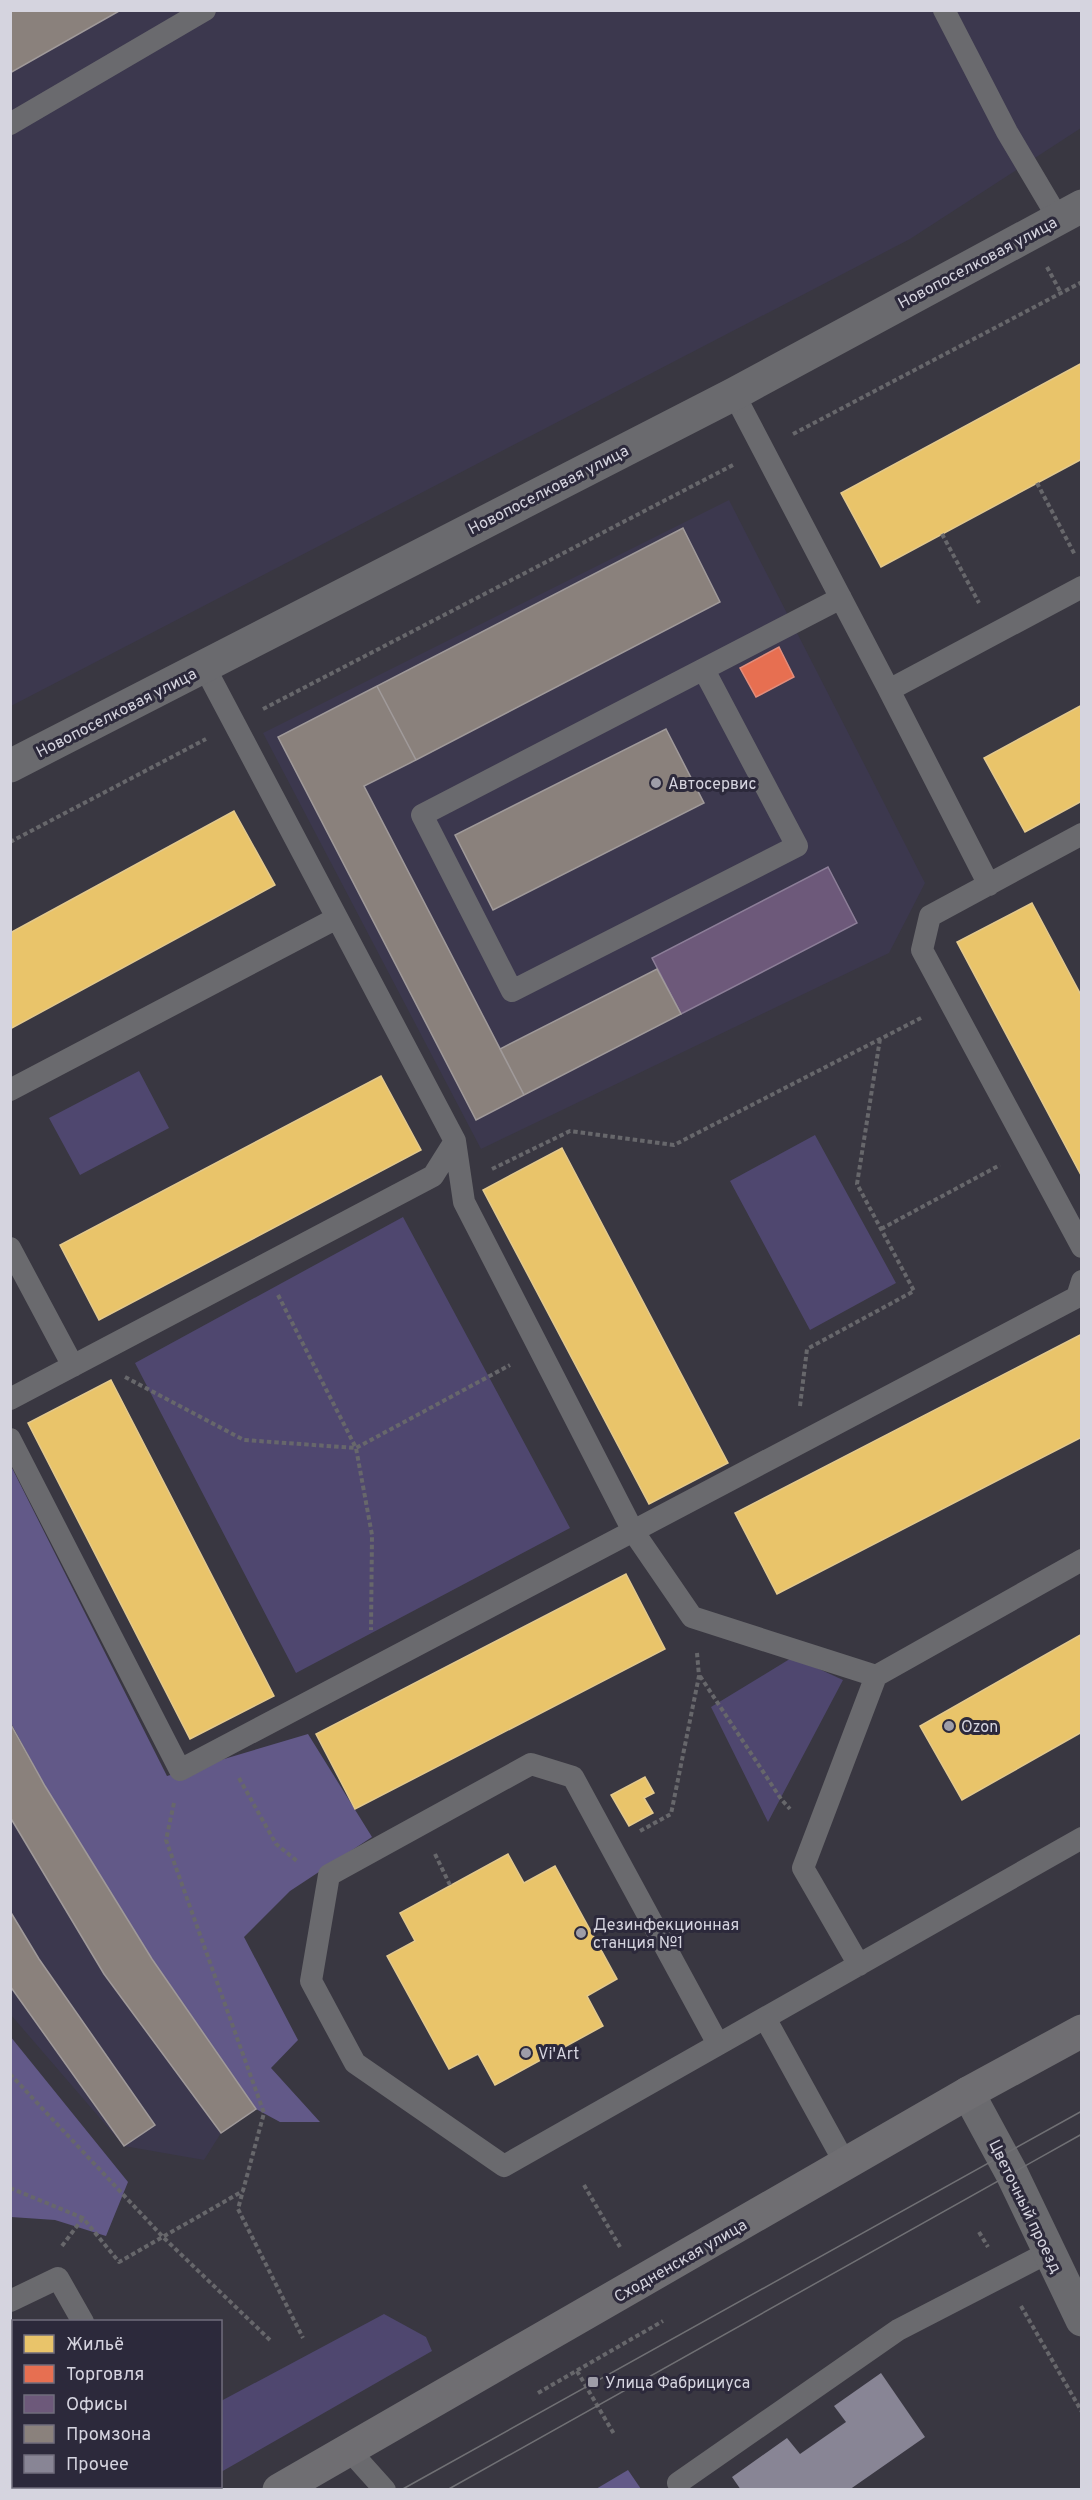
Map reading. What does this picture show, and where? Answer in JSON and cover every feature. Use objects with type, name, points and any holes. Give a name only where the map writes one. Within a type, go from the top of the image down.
[{"type":"street","name":"Новопоселковая улица","points":[[10,766],[734,394],[1070,212]]},
{"type":"street","name":"Сходненская улица","points":[[279,2490],[968,2093],[1082,2031]]},
{"type":"street","name":"Цветочный проезд","points":[[968,2093],[1012,2174],[1082,2320]]},
{"type":"lane","points":[[10,124],[205,10]]},
{"type":"lane","points":[[944,10],[1007,132],[1070,212]]},
{"type":"lane","points":[[734,394],[989,885]]},
{"type":"lane","points":[[889,690],[1082,587]]},
{"type":"lane","points":[[704,670],[796,846],[512,991],[422,815],[841,598]]},
{"type":"lane","points":[[204,666],[455,1141],[464,1202],[633,1531],[692,1617],[876,1676]]},
{"type":"lane","points":[[1082,834],[930,916],[922,950],[1082,1247]]},
{"type":"lane","points":[[10,1090],[337,918]]},
{"type":"lane","points":[[10,1399],[433,1176],[455,1141]]},
{"type":"lane","points":[[10,1248],[73,1366]]},
{"type":"lane","points":[[10,1439],[180,1770],[796,1445],[1080,1290]]},
{"type":"lane","points":[[859,1965],[803,1868],[876,1676],[1082,1560]]},
{"type":"lane","points":[[718,2044],[573,1777],[531,1764],[328,1875],[311,1981],[355,2063],[504,2166],[1082,1839]]},
{"type":"lane","points":[[765,2018],[846,2165]]},
{"type":"lane","points":[[678,2483],[898,2330],[1049,2252]]},
{"type":"lane","points":[[10,2301],[58,2278],[82,2320]]},
{"type":"lane","points":[[350,2451],[385,2490]]},
{"type":"path","points":[[1044,262],[1061,293]]},
{"type":"path","points":[[801,430],[1082,282]]},
{"type":"path","points":[[10,842],[713,476]]},
{"type":"path","points":[[1037,483],[1076,556]]},
{"type":"path","points":[[942,534],[996,632]]},
{"type":"path","points":[[462,1184],[570,1131],[674,1145],[950,1002]]},
{"type":"path","points":[[796,1445],[807,1349],[914,1291],[857,1184],[880,1039]]},
{"type":"path","points":[[882,1229],[1029,1150]]},
{"type":"path","points":[[278,1294],[356,1448],[372,1535],[370,1670]]},
{"type":"path","points":[[100,1352],[116,1372],[244,1440],[356,1448],[540,1349]]},
{"type":"path","points":[[611,1847],[671,1814],[699,1676],[692,1617]]},
{"type":"path","points":[[699,1676],[781,1799]]},
{"type":"path","points":[[180,1770],[166,1839],[264,2113],[238,2209],[303,2338]]},
{"type":"path","points":[[251,1800],[276,1844],[302,1865]]},
{"type":"path","points":[[10,2074],[163,2237],[270,2340]]},
{"type":"path","points":[[584,2185],[622,2251]]},
{"type":"path","points":[[10,2188],[83,2218],[119,2262],[244,2191]]},
{"type":"path","points":[[980,2232],[1082,2412]]},
{"type":"path","points":[[538,2393],[663,2321]]},
{"type":"path","points":[[577,2371],[614,2434]]},
{"type":"shaded area","points":[[11,11],[1081,11],[1081,128],[910,239],[11,706]]},
{"type":"shaded area","points":[[729,500],[925,883],[889,953],[481,1149],[263,733]]},
{"type":"shaded area","points":[[139,1071],[169,1128],[80,1175],[49,1118]]},
{"type":"shaded area","points":[[815,1135],[896,1283],[810,1330],[730,1181]]},
{"type":"shaded area","points":[[403,1217],[570,1528],[296,1673],[135,1363]]},
{"type":"shaded area","points":[[10,1464],[167,1776],[308,1734],[372,1837],[290,1891],[244,1937],[298,2040],[271,2068],[320,2122],[280,2122],[256,2109],[152,1959],[45,1786],[11,1723]]},
{"type":"shaded area","points":[[793,1657],[843,1680],[768,1822],[711,1707]]},
{"type":"shaded area","points":[[10,1723],[45,1786],[152,1959],[256,2109],[221,2133],[204,2160],[124,2146],[11,2015]]},
{"type":"shaded area","points":[[10,2036],[128,2182],[106,2236],[55,2220],[11,2217]]},
{"type":"shaded area","points":[[384,2314],[426,2337],[432,2351],[222,2471],[222,2400]]},
{"type":"shaded area","points":[[628,2470],[641,2489],[596,2489]]},
{"type":"building: Жильё","points":[[1082,363],[1082,459],[881,567],[841,493]]},
{"type":"building: Жильё","points":[[1082,705],[1082,801],[1025,832],[984,758]]},
{"type":"building: Жильё","points":[[234,811],[275,885],[10,1029],[10,933]]},
{"type":"building: Жильё","points":[[1032,903],[1082,997],[1082,1177],[957,942]]},
{"type":"building: Жильё","points":[[381,1076],[421,1150],[99,1320],[60,1245]]},
{"type":"building: Жильё","points":[[562,1148],[728,1463],[649,1504],[483,1190]]},
{"type":"building: Жильё","points":[[1082,1334],[1082,1437],[777,1594],[735,1513]]},
{"type":"building: Жильё","points":[[111,1380],[274,1696],[190,1739],[28,1423]]},
{"type":"building: Жильё","points":[[626,1574],[665,1649],[355,1809],[316,1734]]},
{"type":"building: Жильё","points":[[1082,1634],[1082,1732],[962,1800],[920,1726]]},
{"type":"building: Жильё","points":[[645,1777],[654,1793],[644,1798],[653,1813],[629,1826],[611,1795]]},
{"type":"building: Жильё","points":[[508,1854],[524,1883],[555,1866],[617,1979],[587,1996],[603,2026],[495,2085],[478,2054],[449,2069],[387,1956],[415,1941],[400,1913]]},
{"type":"building: Жильё","points":[[12,2355],[12,2479],[10,2480],[10,2356]]},
{"type":"building: Торговля","points":[[779,647],[794,677],[756,697],[740,668]]},
{"type":"building: Офисы","points":[[828,867],[857,923],[681,1014],[652,958]]},
{"type":"building: Промзона","points":[[10,10],[121,10],[10,73]]},
{"type":"building: Промзона","points":[[683,528],[720,602],[416,760],[377,686]]},
{"type":"building: Промзона","points":[[377,686],[416,760],[364,786],[524,1095],[476,1120],[278,737]]},
{"type":"building: Промзона","points":[[666,729],[704,803],[493,910],[455,835]]},
{"type":"building: Промзона","points":[[657,969],[681,1014],[524,1095],[500,1049]]},
{"type":"building: Промзона","points":[[10,1723],[45,1786],[152,1959],[256,2109],[221,2133],[104,1974],[10,1817]]},
{"type":"building: Промзона","points":[[10,1911],[39,1959],[155,2125],[124,2146],[10,1986]]},
{"type":"building: Прочее","points":[[881,2373],[925,2437],[849,2490],[741,2490],[732,2477],[787,2438],[800,2454],[846,2422],[834,2406]]},
{"type":"tram line","points":[[401,2490],[1082,2111]]},
{"type":"tram line","points":[[447,2490],[1082,2134]]},
{"type":"place","name":"Автосервис","points":[[656,783]]},
{"type":"place","name":"Ozon","points":[[949,1726]]},
{"type":"place","name":"Дезинфекционная станция №1","points":[[581,1933]]},
{"type":"place","name":"Vi'Art","points":[[526,2053]]},
{"type":"place","name":"Улица Фабрициуса","points":[[593,2382]]}]
